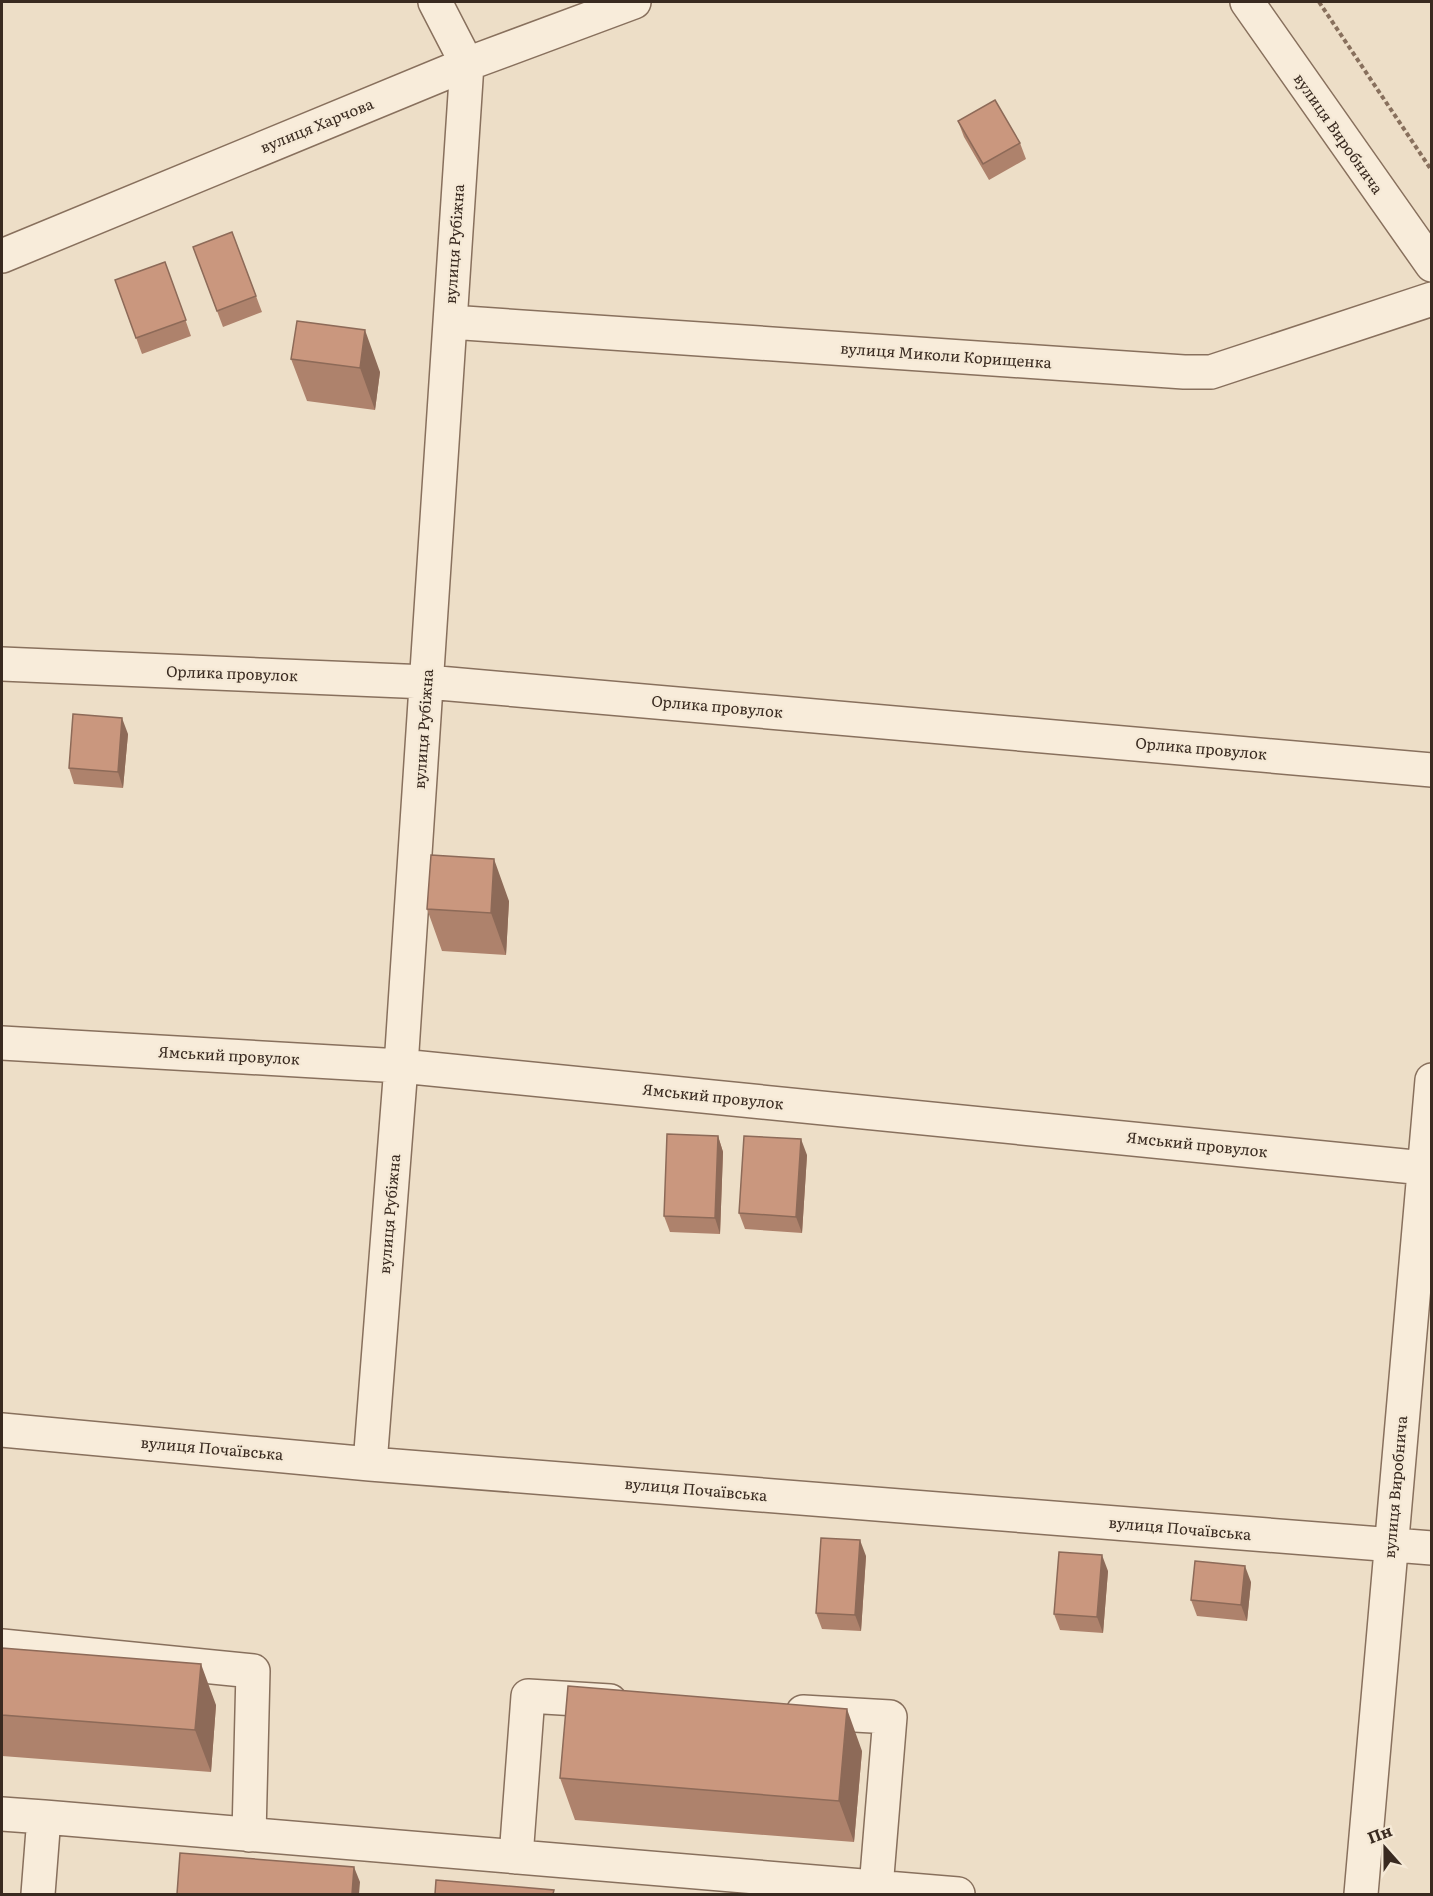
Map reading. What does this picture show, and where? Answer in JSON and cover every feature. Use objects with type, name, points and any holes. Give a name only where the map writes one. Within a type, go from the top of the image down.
[{"type":"street","points":[[435,2],[467,64]]},
{"type":"street","name":"вулиця Харчова","points":[[2,256],[467,64],[634,2]]},
{"type":"street","name":"вулиця Виробнича","points":[[1247,2],[1431,265]]},
{"type":"street","name":"вулиця Рубіжна","points":[[370,1464],[401,1066],[467,64]]},
{"type":"street","name":"вулиця Миколи Корищенка","points":[[450,322],[1211,372],[1431,299]]},
{"type":"street","name":"Орлика провулок","points":[[2,664],[427,682],[1431,770]]},
{"type":"street","name":"Ямський провулок","points":[[2,1043],[401,1066],[1424,1168]]},
{"type":"street","name":"вулиця Виробнича","points":[[1361,1894],[1431,1080]]},
{"type":"street","name":"вулиця Почаївська","points":[[2,1430],[370,1464],[1431,1548]]},
{"type":"street","points":[[2,1646],[253,1671],[249,1835]]},
{"type":"street","points":[[516,1857],[528,1696],[645,1703]]},
{"type":"street","points":[[774,1710],[891,1717],[876,1887]]},
{"type":"street","points":[[2,1814],[516,1857],[721,1885],[876,1887],[958,1894]]},
{"type":"street","points":[[38,1894],[44,1818]]},
{"type":"path","points":[[1319,2],[1431,171]]},
{"type":"building","points":[[995,100],[1020,143],[983,164],[958,121]]},
{"type":"building","points":[[232,232],[256,296],[217,311],[193,247]]},
{"type":"building","points":[[165,262],[186,320],[136,338],[115,280]]},
{"type":"building","points":[[297,321],[365,330],[360,368],[291,359]]},
{"type":"building","points":[[73,714],[122,718],[118,772],[69,768]]},
{"type":"building","points":[[431,855],[494,859],[491,913],[427,909]]},
{"type":"building","points":[[667,1134],[718,1136],[715,1218],[664,1216]]},
{"type":"building","points":[[744,1136],[801,1139],[796,1217],[739,1213]]},
{"type":"building","points":[[821,1538],[860,1540],[855,1615],[816,1613]]},
{"type":"building","points":[[1059,1552],[1102,1555],[1097,1617],[1054,1614]]},
{"type":"building","points":[[1195,1561],[1245,1566],[1241,1605],[1191,1600]]},
{"type":"building","points":[[2,1648],[201,1664],[195,1730],[2,1715]]},
{"type":"building","points":[[568,1686],[847,1709],[839,1801],[560,1778]]},
{"type":"building","points":[[180,1853],[354,1867],[352,1894],[177,1894]]},
{"type":"building","points":[[436,1880],[554,1890],[553,1894],[435,1894]]}]
